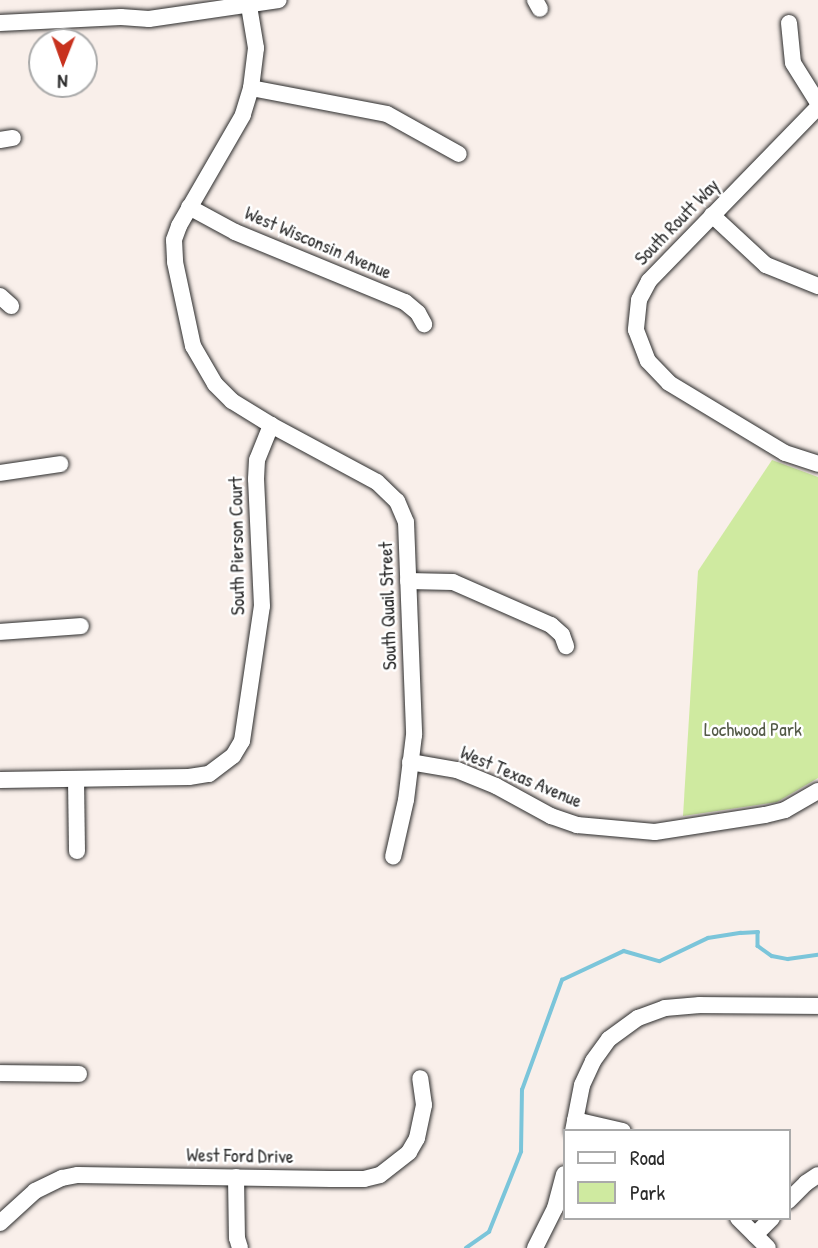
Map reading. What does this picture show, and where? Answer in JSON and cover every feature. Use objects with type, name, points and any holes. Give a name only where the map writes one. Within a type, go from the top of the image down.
[{"type":"street","points":[[0,23],[120,8],[149,19],[279,0]]},
{"type":"street","points":[[249,3],[256,48],[251,88],[243,115],[189,207],[174,240],[175,262],[193,346],[202,366],[223,392],[271,425]]},
{"type":"street","points":[[789,23],[793,63],[818,105]]},
{"type":"street","points":[[251,88],[387,114],[459,154]]},
{"type":"street","name":"South Routt Way","points":[[818,105],[649,282],[639,300],[636,330],[649,361],[669,383],[693,400],[785,453],[818,464]]},
{"type":"street","name":"West Wisconsin Avenue","points":[[189,207],[236,232],[405,302],[418,313],[424,324]]},
{"type":"street","points":[[712,215],[766,265],[818,286]]},
{"type":"street","name":"South Quail Street","points":[[271,425],[377,482],[397,501],[405,522],[414,735],[393,857]]},
{"type":"street","name":"South Pierson Court","points":[[76,779],[189,777],[209,774],[223,765],[242,741],[257,649],[262,595],[257,460],[271,425]]},
{"type":"street","points":[[0,473],[60,464]]},
{"type":"street","points":[[408,581],[453,582],[551,625],[562,635],[566,646]]},
{"type":"street","points":[[0,632],[81,626]]},
{"type":"street","name":"West Texas Avenue","points":[[410,762],[457,770],[496,786],[551,816],[577,825],[655,832],[785,810],[818,791]]},
{"type":"street","points":[[0,780],[76,779],[76,850]]},
{"type":"street","points":[[607,1129],[574,1125],[582,1085],[593,1061],[609,1039],[629,1023],[654,1011],[676,1006],[818,1006]]},
{"type":"street","points":[[0,1073],[79,1074]]},
{"type":"street","name":"West Ford Drive","points":[[0,1223],[35,1191],[62,1178],[78,1175],[353,1179],[380,1175],[409,1152],[417,1138],[424,1105],[420,1078]]},
{"type":"street","points":[[790,1199],[818,1175]]},
{"type":"street","points":[[236,1177],[237,1237],[240,1248]]},
{"type":"street","points":[[537,1247],[555,1208],[562,1182]]},
{"type":"street","points":[[740,1220],[768,1248]]},
{"type":"street","points":[[755,1235],[770,1220]]},
{"type":"green space","name":"Lochwood Park","points":[[772,460],[818,477],[818,778],[777,802],[683,816],[698,571]]},
{"type":"waterway","points":[[466,1248],[489,1232],[521,1152],[522,1090],[562,980],[624,951],[660,961],[708,938],[741,933],[758,932],[758,946],[772,956],[788,959],[818,955]]}]
